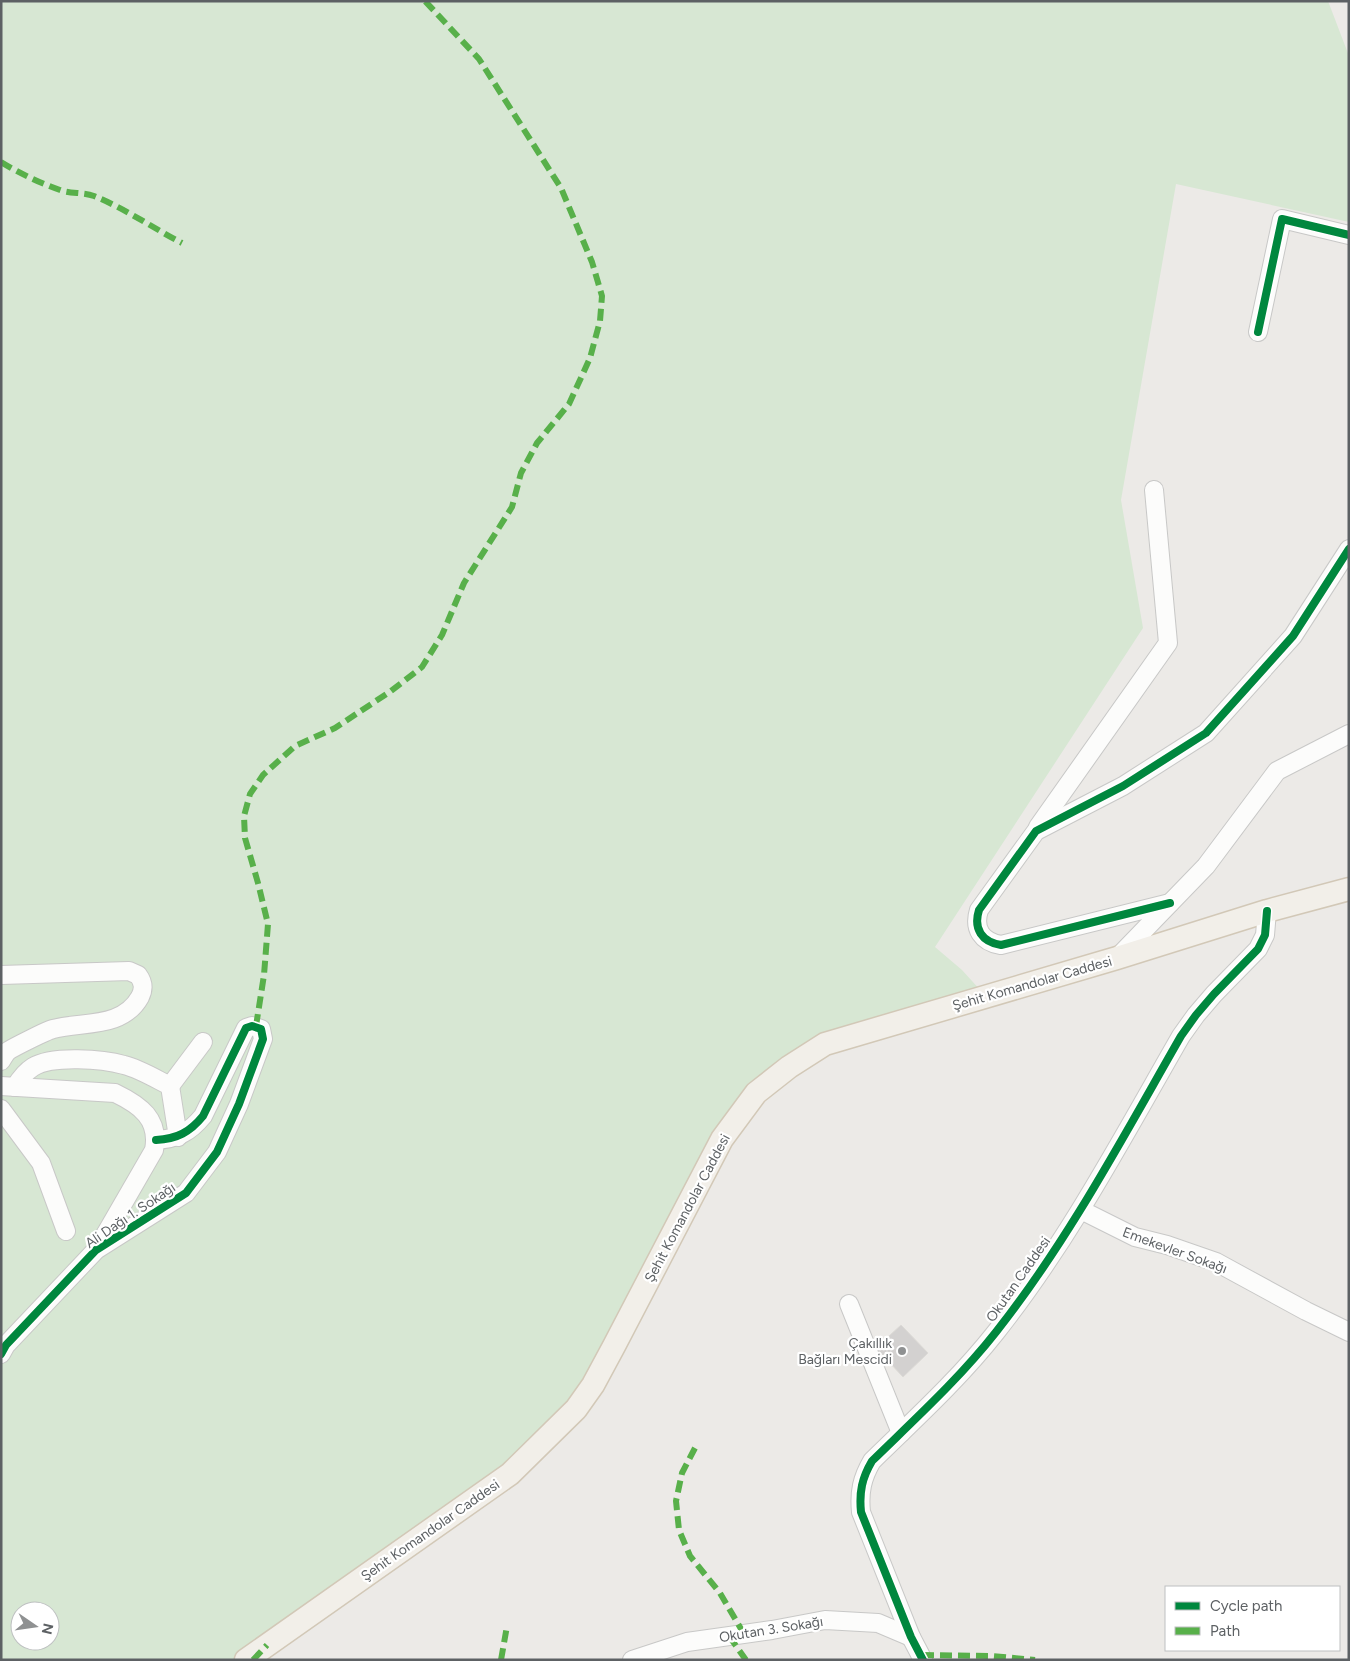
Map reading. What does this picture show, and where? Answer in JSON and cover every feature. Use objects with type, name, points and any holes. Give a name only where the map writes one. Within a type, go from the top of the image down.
[{"type":"main road","name":"Şehit Komandolar Caddesi","points":[[246,1660],[510,1474],[576,1408],[593,1385],[722,1139],[756,1093],[789,1067],[825,1044],[1349,889]]},
{"type":"street","points":[[1258,332],[1282,219],[1349,235]]},
{"type":"street","points":[[1154,490],[1168,643],[979,910],[977,926],[980,934],[986,940],[993,944],[1001,945],[1170,903]]},
{"type":"street","points":[[1036,831],[1123,786],[1206,733],[1293,636],[1349,549]]},
{"type":"street","points":[[1117,958],[1206,866],[1277,771],[1349,734]]},
{"type":"street","name":"Okutan Caddesi","points":[[923,1660],[911,1637],[861,1512],[859,1498],[865,1473],[872,1461],[953,1381],[995,1333],[1025,1294],[1081,1210],[1181,1036],[1214,994],[1258,949],[1265,935],[1267,912]]},
{"type":"street","points":[[1,975],[128,971],[138,976],[143,985],[143,991],[136,1002],[126,1012],[114,1019],[52,1029],[8,1051],[1,1061]]},
{"type":"street","name":"Ali Dağı 1. Sokağı","points":[[3,1348],[96,1250],[186,1193],[218,1152],[239,1104],[263,1039],[263,1032],[256,1026],[246,1028],[204,1116],[195,1126],[178,1136]]},
{"type":"street","points":[[156,1140],[170,1139],[178,1136],[170,1086],[203,1042]]},
{"type":"street","points":[[8,1087],[33,1067],[46,1061],[86,1059],[125,1065],[170,1086]]},
{"type":"street","points":[[8,1087],[115,1093],[131,1101],[144,1112],[153,1125],[156,1140],[154,1150],[96,1250]]},
{"type":"street","points":[[1,1109],[41,1163],[66,1230]]},
{"type":"street","name":"Emekevler Sokağı","points":[[1081,1210],[1135,1237],[1167,1245],[1216,1262],[1349,1332]]},
{"type":"street","points":[[849,1304],[900,1433]]},
{"type":"street","name":"Okutan 3. Sokağı","points":[[632,1660],[687,1642],[772,1630],[825,1620],[878,1623],[911,1637]]},
{"type":"green space","points":[[1,1],[1328,1],[1349,56],[1349,222],[1176,184],[1121,500],[1143,628],[935,947],[962,970],[982,992],[832,1039],[759,1095],[562,1424],[243,1660],[1,1660]]},
{"type":"building","name":"Çakıllık Bağları Mescidi","points":[[901,1325],[928,1353],[903,1377],[876,1348]]},
{"type":"marked path","points":[[256,1026],[264,975],[268,924],[245,838],[244,816],[250,794],[263,775],[295,746],[335,728],[391,691],[422,667],[442,635],[464,583],[512,507],[521,473],[537,443],[569,404],[590,358],[600,321],[602,296],[592,262],[561,188],[479,59],[425,1]]},
{"type":"marked path","points":[[1,162],[30,178],[52,187],[94,196],[182,243]]},
{"type":"marked path","points":[[695,1448],[682,1473],[676,1501],[679,1530],[690,1556],[720,1593],[744,1634]]},
{"type":"marked path","points":[[501,1660],[507,1626]]},
{"type":"marked path","points":[[729,1636],[746,1660]]},
{"type":"marked path","points":[[253,1660],[267,1645]]},
{"type":"marked path","points":[[922,1655],[992,1656],[1035,1660]]},
{"type":"cycle path","points":[[1258,332],[1282,219],[1349,235]]},
{"type":"cycle path","points":[[1170,903],[1001,945],[984,938],[978,929],[977,923],[979,910],[1036,831],[1123,786],[1206,733],[1293,636],[1349,549]]},
{"type":"cycle path","points":[[923,1660],[911,1637],[861,1512],[860,1498],[866,1473],[872,1461],[936,1398],[982,1349],[1047,1262],[1094,1188],[1181,1036],[1214,994],[1258,949],[1265,935],[1267,911]]},
{"type":"cycle path","points":[[1,1354],[6,1345],[96,1250],[186,1193],[217,1152],[239,1104],[263,1039],[261,1029],[252,1026],[246,1028],[203,1116],[198,1122],[182,1134],[156,1140]]},
{"type":"place","name":"Çakıllık Bağları Mescidi","points":[[902,1351]]}]
